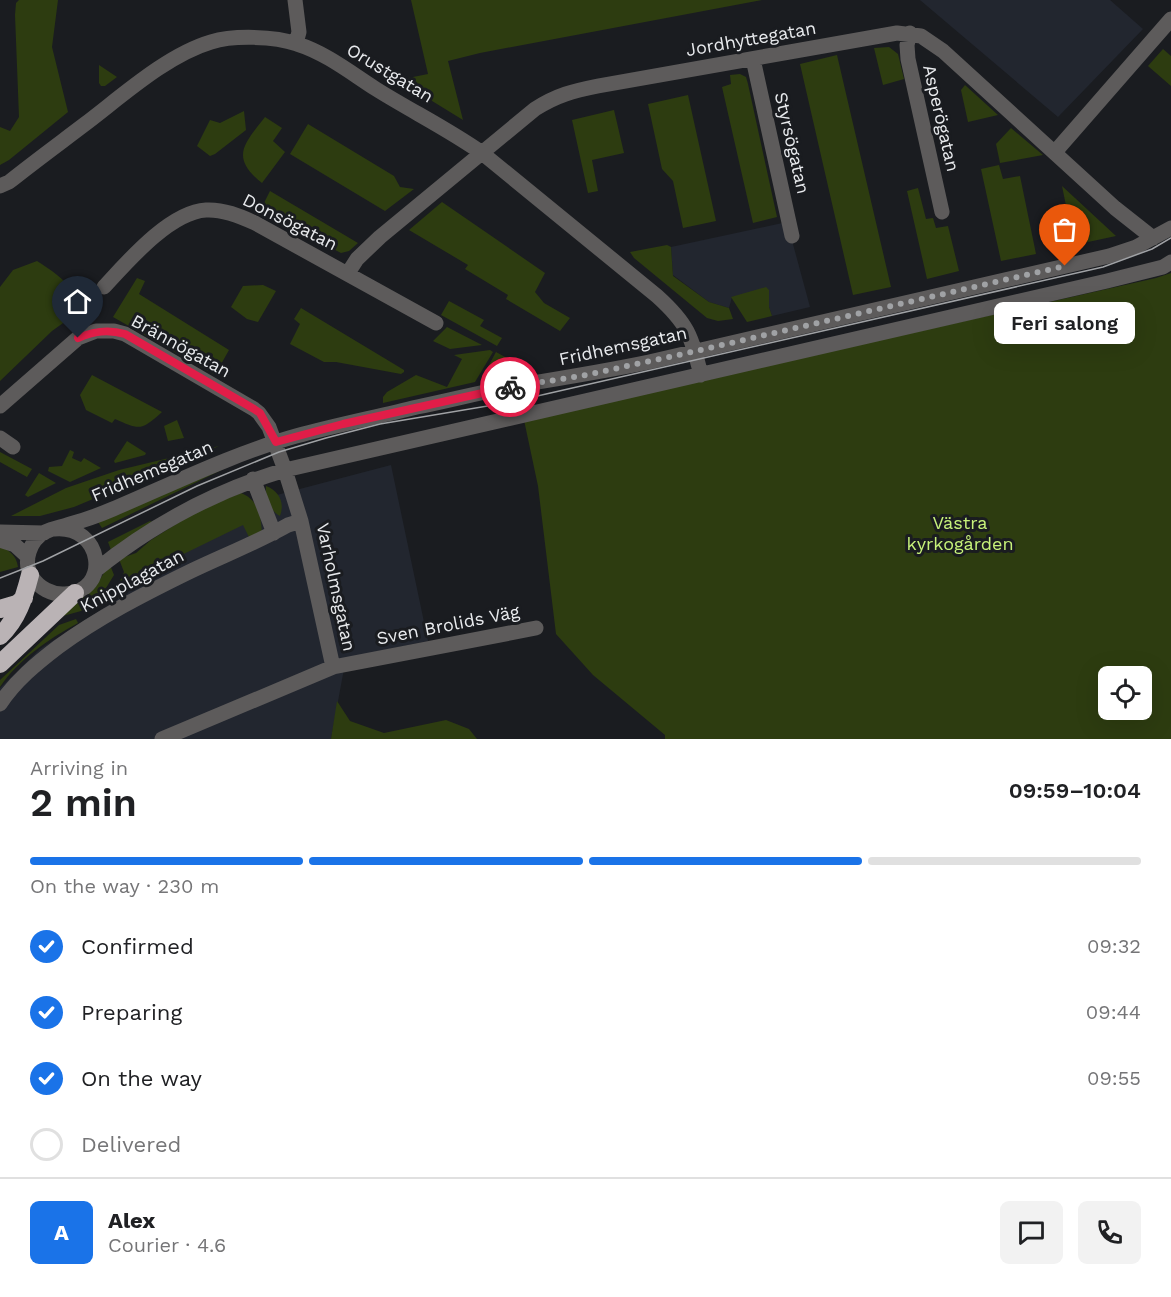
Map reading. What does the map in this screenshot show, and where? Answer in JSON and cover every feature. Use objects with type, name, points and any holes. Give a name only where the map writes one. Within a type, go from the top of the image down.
[{"type":"highway","points":[[0,636],[16,617],[24,598],[29,566]]},
{"type":"highway","points":[[0,664],[75,593]]},
{"type":"highway","points":[[0,609],[24,598]]},
{"type":"street","points":[[295,0],[299,32],[296,43]]},
{"type":"street","points":[[1054,152],[1169,25]]},
{"type":"street","name":"Jordhyttegatan","points":[[348,273],[357,259],[380,237],[535,109],[566,92],[897,33],[910,33]]},
{"type":"street","points":[[910,33],[921,36],[943,51],[1115,208],[1153,238]]},
{"type":"street","name":"Asperögatan","points":[[910,33],[907,45],[908,60],[942,212]]},
{"type":"street","name":"Orustgatan","points":[[0,186],[9,182],[150,74],[200,46],[214,41],[266,38],[296,43],[349,71],[482,153],[677,314],[688,331],[701,375]]},
{"type":"street","name":"Styrsögatan","points":[[753,58],[792,236]]},
{"type":"street","name":"Donsögatan","points":[[104,287],[146,245],[177,219],[192,212],[216,210],[241,217],[348,273],[436,323]]},
{"type":"street","name":"Fridhemsgatan","points":[[49,531],[92,517],[276,442],[475,394],[581,376],[695,352],[1110,256],[1136,247],[1171,228]]},
{"type":"street","points":[[0,540],[15,545],[48,591],[62,595],[75,593],[87,586],[96,570],[167,520],[213,496],[253,479],[1116,279],[1163,267],[1171,262]]},
{"type":"street","name":"Brännögatan","points":[[0,406],[78,338],[96,331],[114,331],[125,334],[260,413],[276,442]]},
{"type":"street","name":"Varholmsgatan","points":[[162,739],[188,734],[333,667],[301,521],[276,442]]},
{"type":"street","points":[[253,479],[274,533]]},
{"type":"street","name":"Knipplagatan","points":[[0,704],[6,694],[39,661],[78,632],[189,572],[301,521]]},
{"type":"street","points":[[0,532],[69,529],[84,536],[95,553],[96,570]]},
{"type":"street","points":[[29,566],[34,542],[49,531]]},
{"type":"street","name":"Sven Brolids Väg","points":[[333,667],[536,628]]},
{"type":"shaded area","points":[[920,0],[1110,0],[1143,29],[1058,117]]},
{"type":"shaded area","points":[[787,222],[810,307],[772,316],[769,307],[769,290],[732,297],[729,308],[709,302],[673,275],[671,247]]},
{"type":"shaded area","points":[[391,465],[428,641],[346,658],[331,739],[0,739],[0,688],[40,649],[118,599],[115,586],[277,495]]},
{"type":"green space","points":[[19,0],[58,0],[52,47],[68,112],[0,165],[0,127],[10,131],[19,117],[15,15],[16,3]]},
{"type":"green space","points":[[411,0],[762,0],[448,61],[463,120],[398,80],[428,74]]},
{"type":"green space","points":[[889,47],[898,54],[904,79],[883,85],[874,48]]},
{"type":"green space","points":[[1163,49],[1171,56],[1171,86],[1148,66]]},
{"type":"green space","points":[[837,55],[891,287],[853,295],[800,64]]},
{"type":"green space","points":[[99,65],[117,77],[105,86],[99,83]]},
{"type":"green space","points":[[740,74],[746,77],[748,84],[777,217],[753,223],[722,87],[731,84],[730,75]]},
{"type":"green space","points":[[965,85],[998,115],[968,122],[961,90]]},
{"type":"green space","points":[[688,95],[716,221],[683,228],[673,181],[662,169],[648,104]]},
{"type":"green space","points":[[614,110],[624,153],[592,160],[598,191],[588,193],[572,120]]},
{"type":"green space","points":[[244,111],[246,130],[215,154],[210,156],[197,146],[210,120],[220,123]]},
{"type":"green space","points":[[265,117],[282,128],[273,141],[285,152],[262,183],[252,174],[243,158],[247,142]]},
{"type":"green space","points":[[308,124],[394,176],[400,187],[414,189],[385,211],[290,154]]},
{"type":"green space","points":[[1011,128],[1043,155],[1000,163],[996,144]]},
{"type":"green space","points":[[999,165],[1003,179],[1020,176],[1036,254],[1001,261],[981,169]]},
{"type":"green space","points":[[1062,186],[1116,236],[1074,245]]},
{"type":"green space","points":[[918,188],[926,219],[933,218],[936,228],[948,226],[959,271],[927,279],[907,191]]},
{"type":"green space","points":[[270,191],[358,243],[349,251],[341,253],[260,211]]},
{"type":"green space","points":[[442,202],[545,273],[535,292],[544,303],[570,318],[560,331],[506,299],[508,295],[465,269],[468,265],[409,230]]},
{"type":"green space","points":[[667,245],[671,247],[673,276],[709,302],[729,308],[733,319],[718,321],[707,318],[634,258],[630,252]]},
{"type":"green space","points":[[37,261],[57,275],[70,289],[84,320],[77,313],[52,331],[0,381],[0,287],[13,270]]},
{"type":"green space","name":"Västra kyrkogården","points":[[1171,273],[1171,739],[665,739],[665,735],[593,675],[556,634],[538,486],[524,420]]},
{"type":"green space","points":[[137,278],[145,281],[139,294],[229,350],[215,375],[113,317]]},
{"type":"green space","points":[[263,285],[276,291],[258,322],[247,319],[231,307],[243,286]]},
{"type":"green space","points":[[766,287],[769,290],[769,307],[772,316],[747,322],[731,297]]},
{"type":"green space","points":[[449,301],[484,320],[480,326],[502,338],[497,346],[441,315]]},
{"type":"green space","points":[[301,308],[404,372],[401,374],[336,362],[324,362],[290,344],[300,324],[294,319]]},
{"type":"green space","points":[[447,327],[482,345],[450,349],[433,341]]},
{"type":"green space","points":[[490,350],[493,352],[475,382],[383,403],[383,397],[387,392],[416,375],[447,387],[462,359],[454,355]]},
{"type":"green space","points":[[496,352],[518,364],[519,370],[482,378]]},
{"type":"green space","points":[[92,375],[162,412],[149,423],[135,427],[115,419],[112,423],[86,410],[80,395]]},
{"type":"green space","points":[[177,420],[184,438],[168,441],[164,426]]},
{"type":"green space","points":[[127,441],[146,453],[145,455],[115,463],[114,461]]},
{"type":"green space","points":[[219,446],[74,507],[40,516],[11,516],[66,488],[119,470]]},
{"type":"green space","points":[[70,450],[74,452],[72,458],[81,462],[84,458],[101,468],[70,482],[48,471],[49,467],[62,466]]},
{"type":"green space","points":[[0,452],[32,469],[27,477],[0,462]]},
{"type":"green space","points":[[238,462],[102,528],[98,522]]},
{"type":"green space","points":[[39,473],[56,483],[28,497],[25,495]]},
{"type":"green space","points":[[266,486],[280,498],[282,506],[280,516],[273,511],[269,503]]},
{"type":"green space","points":[[241,493],[252,500],[258,510],[262,534],[249,537],[243,525],[118,586],[122,596],[113,600],[113,587],[120,581],[124,572],[119,559],[136,553],[151,540],[200,509]]},
{"type":"green space","points":[[152,522],[111,550],[108,542]]},
{"type":"green space","points":[[0,546],[12,554],[18,567],[0,572]]},
{"type":"green space","points":[[110,565],[114,575],[106,588],[104,600],[81,611],[63,616],[96,586]]},
{"type":"green space","points":[[76,619],[78,623],[35,650],[0,687],[0,680],[59,625]]},
{"type":"green space","points":[[337,701],[350,721],[384,733],[446,720],[469,729],[477,739],[331,739]]},
{"type":"tram line","points":[[0,578],[43,561],[197,486],[279,452],[326,438],[380,424],[511,402],[1103,267],[1152,249],[1171,238]]},
{"type":"way so far","points":[[510,387],[581,376],[683,354],[1065,266]]},
{"type":"place","name":"Feri salong","points":[[1065,266]]},
{"type":"route","points":[[78,338],[96,331],[114,331],[125,334],[260,413],[276,442],[343,424],[510,387]]}]
